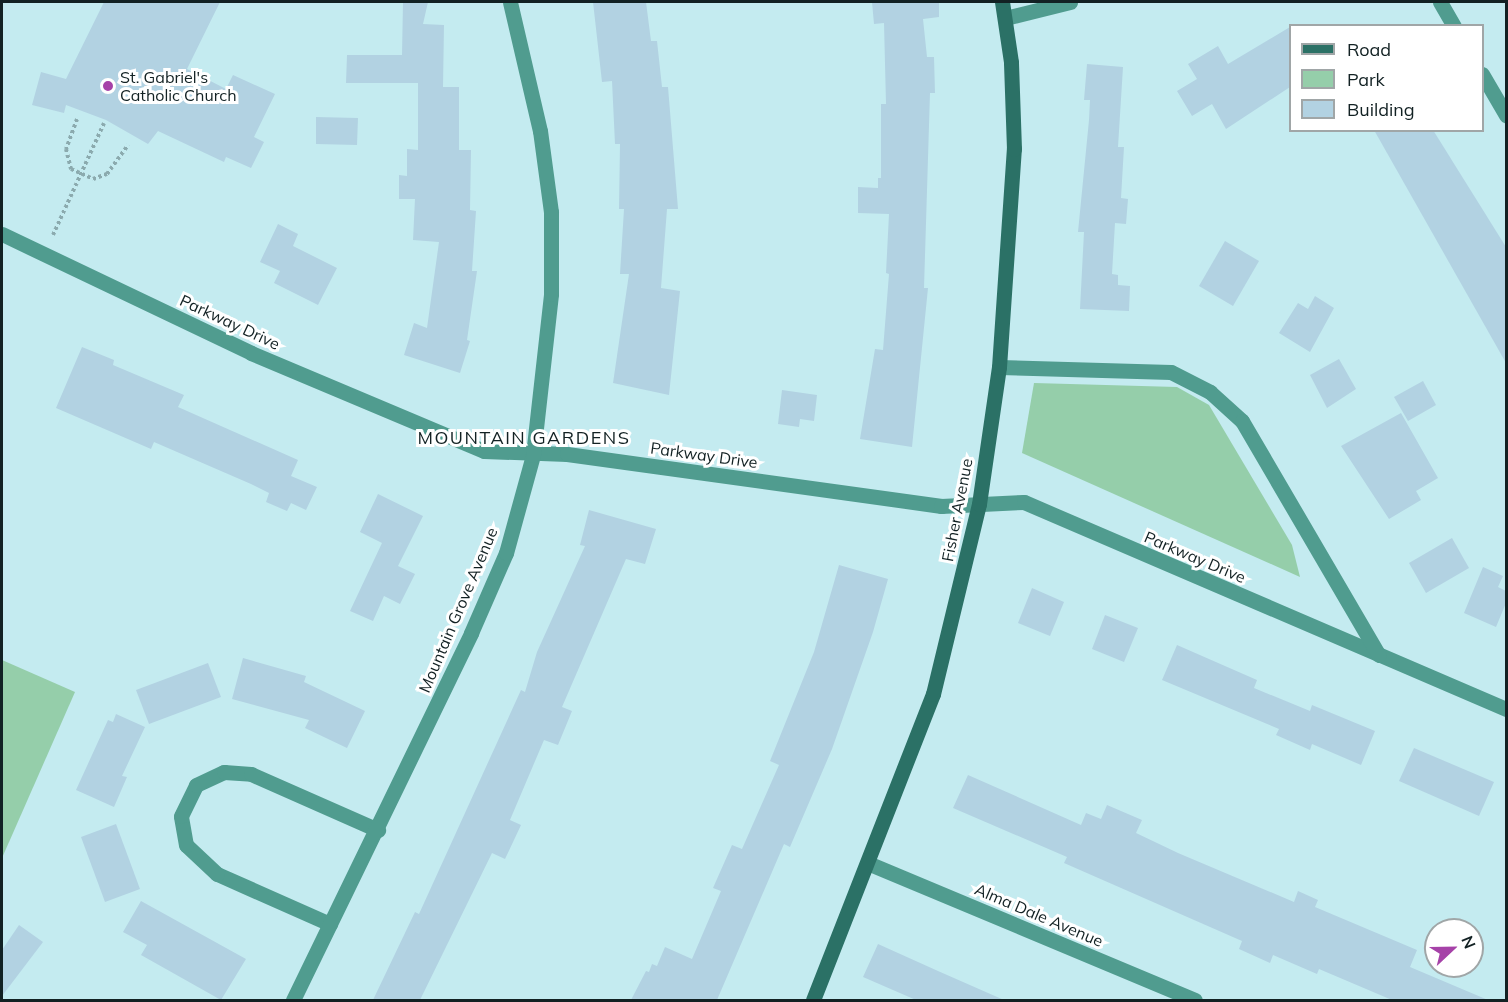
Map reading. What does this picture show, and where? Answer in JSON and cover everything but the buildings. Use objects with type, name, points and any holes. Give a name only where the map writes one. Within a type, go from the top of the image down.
[{"type":"street","name":"Mountain Grove Avenue","points":[[293,1000],[378,830],[506,553],[533,455],[551,294],[551,212],[540,131],[510,2]]},
{"type":"street","name":"Fisher Avenue","points":[[813,1000],[870,864],[933,694],[979,504],[999,367],[1014,149],[1002,2]]},
{"type":"street","points":[[1005,18],[1070,2]]},
{"type":"street","points":[[1440,2],[1453,24]]},
{"type":"street","points":[[1484,77],[1506,115]]},
{"type":"street","name":"Parkway Drive","points":[[2,234],[251,353],[484,452],[533,455],[567,454],[941,506],[1024,502],[1506,709]]},
{"type":"street","points":[[999,367],[1171,372],[1210,392],[1242,421],[1379,655]]},
{"type":"street","points":[[330,924],[217,874],[186,845],[180,816],[196,785],[224,772],[251,774],[378,830]]},
{"type":"street","name":"Alma Dale Avenue","points":[[870,864],[1195,1000]]},
{"type":"path","points":[[77,119],[66,149],[71,169],[93,179],[107,174],[128,145]]},
{"type":"path","points":[[44,255],[104,123]]},
{"type":"green space","points":[[1034,383],[1177,387],[1209,405],[1292,545],[1300,577],[1022,453]]},
{"type":"green space","points":[[2,660],[75,692],[2,858]]},
{"type":"place","name":"St. Gabriel's Catholic Church","points":[[108,86]]},
{"type":"district","name":"MOUNTAIN GARDENS","points":[[524,438]]}]
